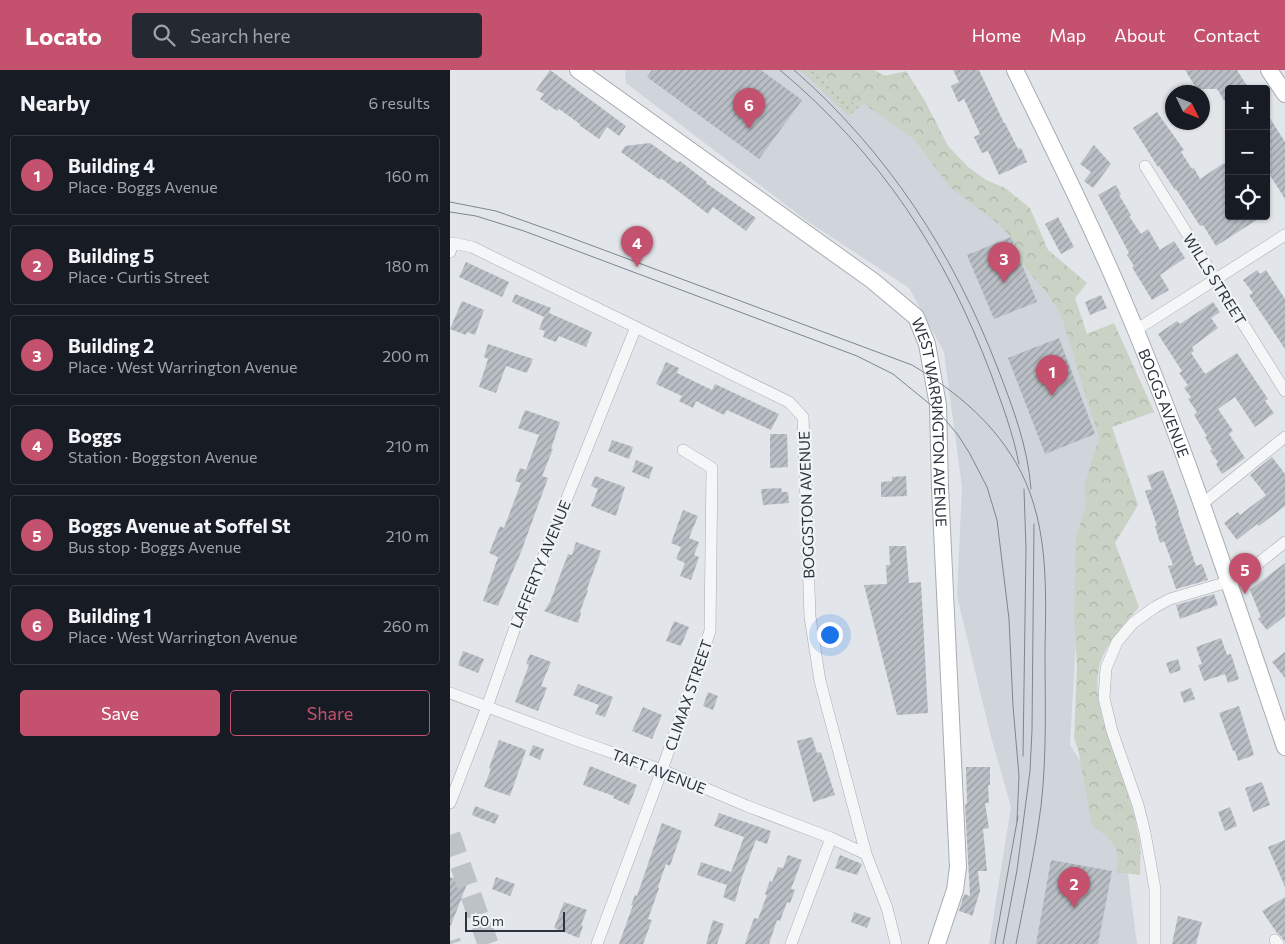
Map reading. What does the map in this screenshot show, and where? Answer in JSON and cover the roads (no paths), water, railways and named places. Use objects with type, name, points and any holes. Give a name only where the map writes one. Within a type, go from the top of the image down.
[{"type":"main road","name":"WEST WARRINGTON AVENUE","points":[[578,70],[873,281],[916,317],[927,344],[938,405],[940,487],[958,867],[955,890],[936,944]]},
{"type":"main road","name":"BOGGS AVENUE","points":[[1015,70],[1081,207],[1136,330],[1202,504],[1285,747]]},
{"type":"main road","points":[[1269,70],[1285,94]]},
{"type":"street","name":"WILLS STREET","points":[[1145,166],[1285,392]]},
{"type":"street","points":[[1136,330],[1285,235]]},
{"type":"street","name":"BOGGSTON AVENUE","points":[[452,248],[472,247],[789,402],[803,417],[810,617],[820,681],[866,854],[887,908],[896,944]]},
{"type":"street","name":"LAFFERTY AVENUE","points":[[450,803],[487,708],[516,622],[636,327]]},
{"type":"street","points":[[1202,504],[1285,437]]},
{"type":"street","name":"CLIMAX STREET","points":[[597,944],[662,770],[710,631],[712,468],[683,450]]},
{"type":"street","points":[[1155,944],[1155,889],[1138,805],[1112,731],[1104,698],[1106,668],[1117,642],[1133,623],[1155,607],[1170,599],[1228,582],[1245,574],[1285,542]]},
{"type":"street","name":"TAFT AVENUE","points":[[450,693],[662,770],[866,854]]},
{"type":"street","points":[[791,944],[831,838]]},
{"type":"tunnel","points":[[450,835],[488,944]]},
{"type":"tram line","points":[[780,70],[816,102],[879,171],[906,208],[930,246],[953,287],[973,329],[1003,407],[1019,464]]},
{"type":"tram line","points":[[794,70],[828,101],[859,135],[888,170],[939,245],[961,285],[1004,384],[1027,458],[1031,489]]},
{"type":"tram line","points":[[450,202],[496,211],[912,365],[960,398],[1000,439],[1021,472],[1037,515],[1044,560],[1046,605],[1043,787],[1030,875],[1016,944]]},
{"type":"tram line","points":[[450,212],[476,216],[524,231],[857,356],[893,374],[937,410],[958,435],[970,454],[987,487],[997,520],[1009,619],[1013,706],[1019,776],[1017,821]]},
{"type":"tram line","points":[[1023,756],[1026,549],[1024,489]]},
{"type":"tram line","points":[[1003,944],[1017,870],[1030,771],[1034,524]]},
{"type":"tram line","points":[[995,944],[1018,816]]},
{"type":"place","name":"Building 1","points":[[749,129]]},
{"type":"place","name":"Boggs","points":[[637,267]]},
{"type":"place","name":"Building 2","points":[[1004,283]]},
{"type":"place","name":"Building 4","points":[[1052,396]]},
{"type":"place","name":"Boggs Avenue at Soffel St","points":[[1245,594]]},
{"type":"place","name":"Building 5","points":[[1074,908]]}]
